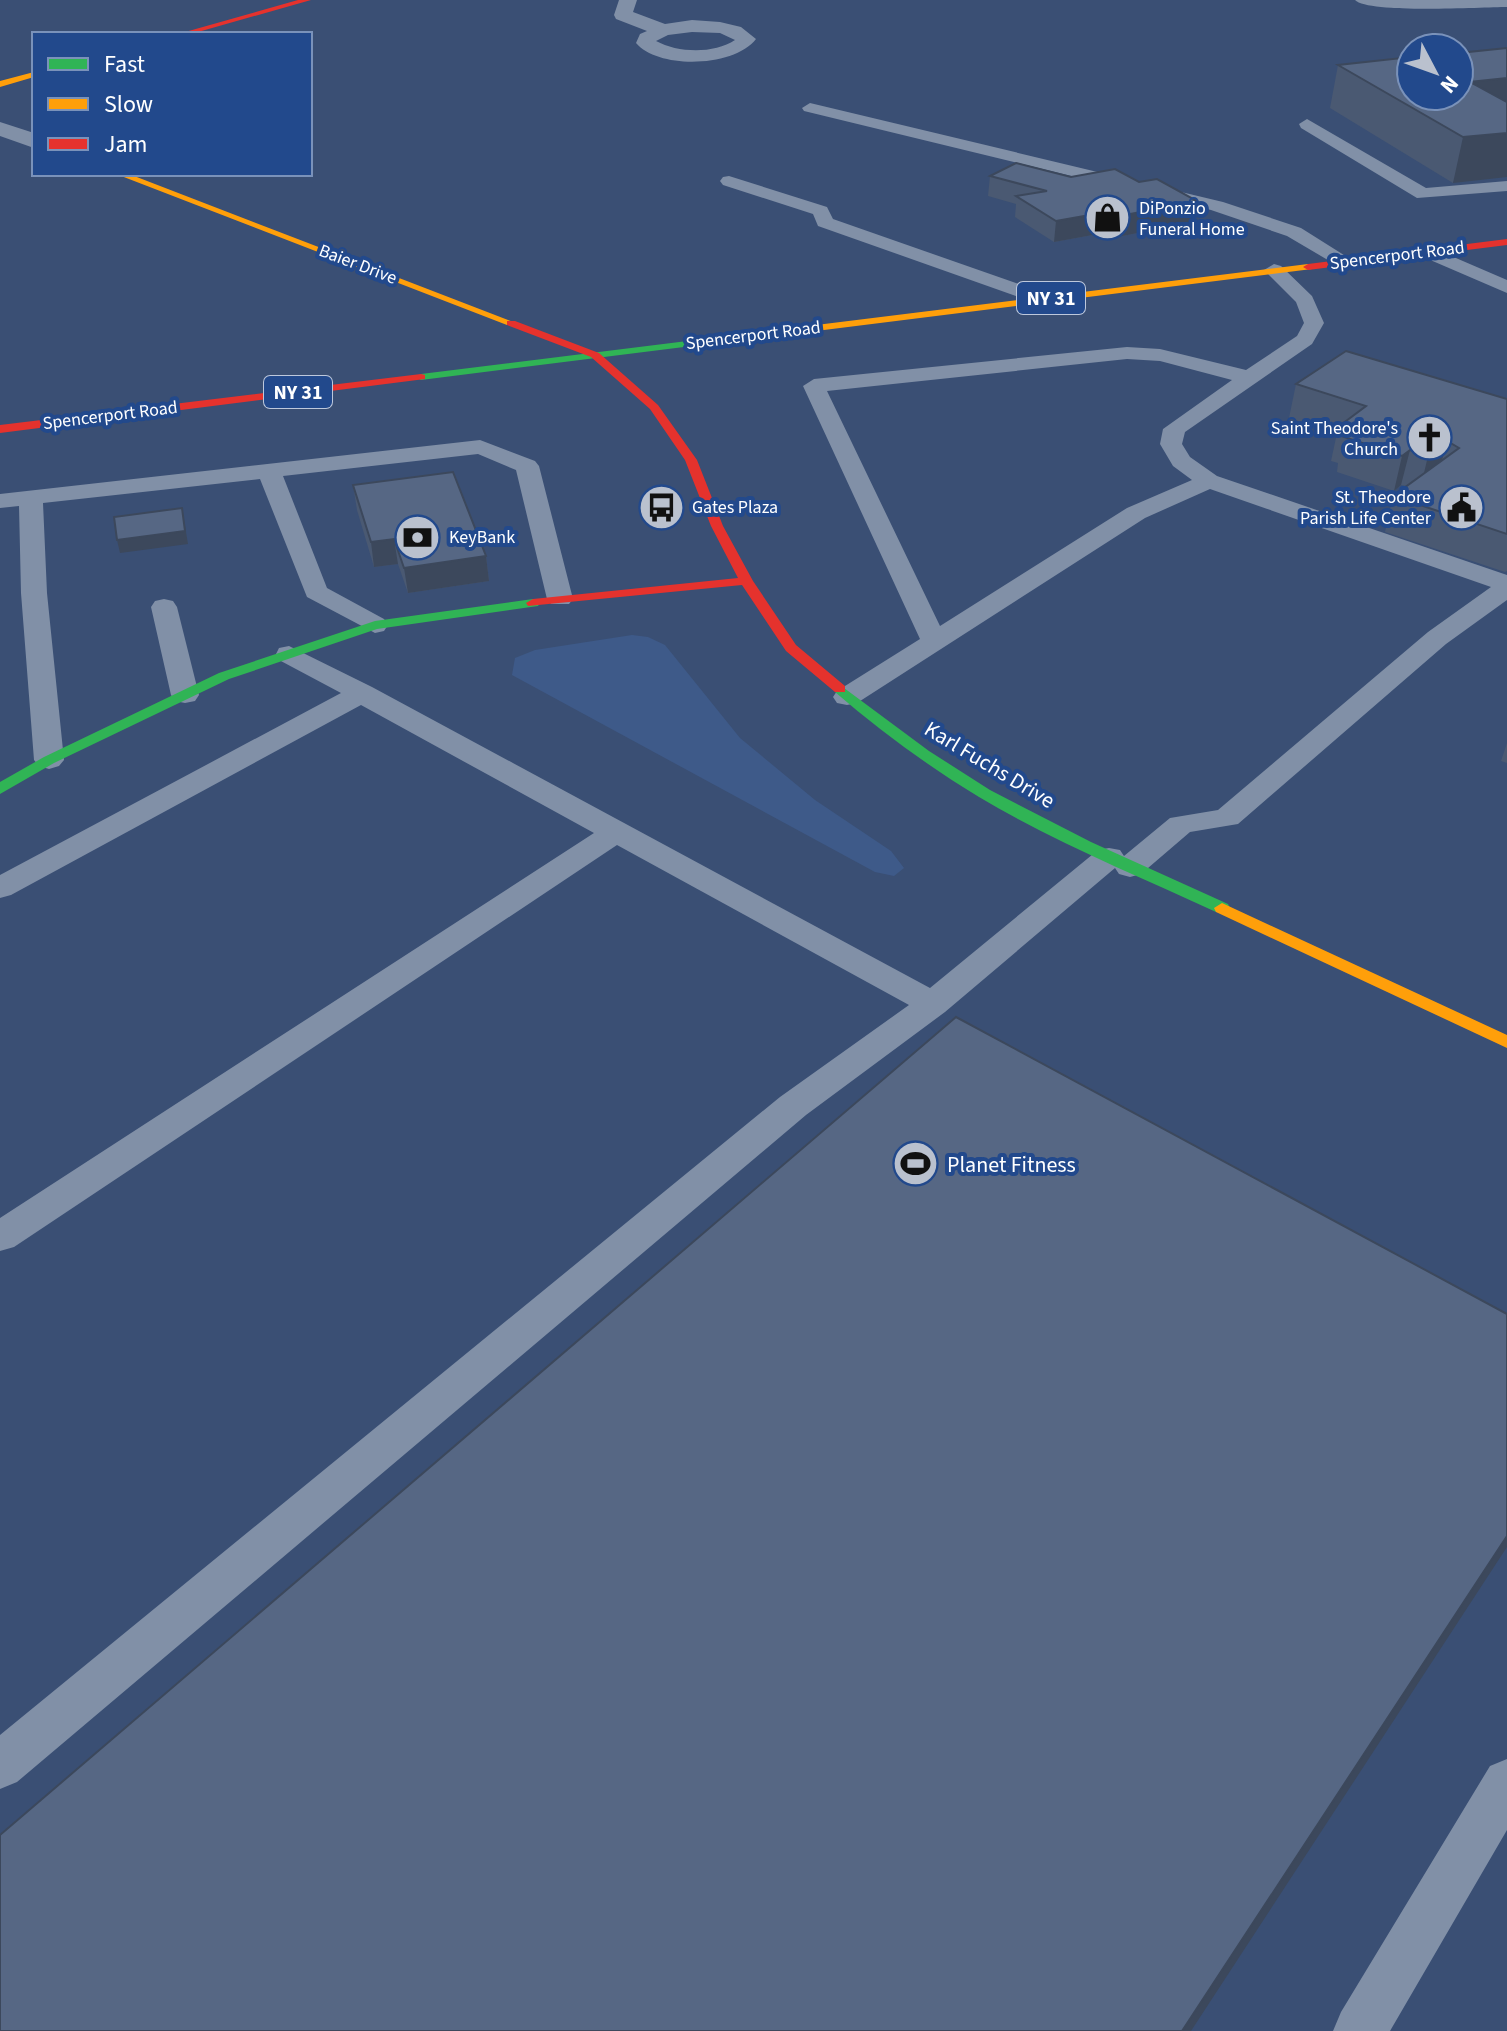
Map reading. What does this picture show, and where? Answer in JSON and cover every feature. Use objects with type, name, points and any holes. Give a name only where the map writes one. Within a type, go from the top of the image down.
[{"type":"street","points":[[189,32],[307,0]]},
{"type":"street","points":[[628,0],[623,15],[663,30]]},
{"type":"street","points":[[1364,0],[1416,3],[1507,1]]},
{"type":"street","points":[[0,84],[32,75]]},
{"type":"street","points":[[0,128],[32,140]]},
{"type":"street","name":"Baier Drive","points":[[126,176],[595,355]]},
{"type":"street","name":"Spencerport Road","points":[[0,429],[1507,242]]},
{"type":"street","name":"Karl Fuchs Drive","points":[[595,355],[654,407],[691,460],[717,526],[746,581],[791,648],[847,697],[955,776],[1020,813],[1507,1042]]},
{"type":"street","points":[[0,789],[49,760],[224,676],[375,625],[560,599],[746,581]]},
{"type":"lane","points":[[810,108],[1241,213],[1294,232],[1345,262]]},
{"type":"lane","points":[[1307,124],[1423,194],[1507,186]]},
{"type":"lane","points":[[729,181],[821,211],[825,222],[1043,299]]},
{"type":"lane","points":[[1428,252],[1507,287]]},
{"type":"lane","points":[[1274,270],[1305,300],[1314,323],[1305,340],[1174,429],[1171,444],[1181,461],[1209,481],[1507,586]]},
{"type":"lane","points":[[934,641],[814,386],[1127,353],[1160,355],[1250,378]]},
{"type":"lane","points":[[0,501],[480,447],[527,466],[560,599]]},
{"type":"lane","points":[[269,471],[316,592],[375,625]]},
{"type":"lane","points":[[847,697],[1136,513],[1209,481]]},
{"type":"lane","points":[[31,497],[34,593],[49,760]]},
{"type":"lane","points":[[4,1754],[793,1106],[1120,862],[1181,824],[1227,818],[1437,638],[1507,586]]},
{"type":"lane","points":[[164,607],[185,695]]},
{"type":"lane","points":[[289,654],[933,1004]]},
{"type":"lane","points":[[0,888],[362,693]]},
{"type":"lane","points":[[0,1237],[616,832]]},
{"type":"lane","points":[[1360,2031],[1507,1783]]},
{"type":"water","points":[[632,635],[648,637],[665,645],[740,738],[815,800],[891,851],[904,868],[894,876],[875,872],[512,675],[515,658],[535,650]]},
{"type":"building","points":[[1507,48],[1507,78],[1475,81],[1475,51]]},
{"type":"building","points":[[1395,59],[1395,98],[1338,65]]},
{"type":"building","points":[[1475,85],[1507,102],[1507,133],[1463,137],[1420,112],[1475,112]]},
{"type":"building","points":[[1016,163],[1071,177],[1115,169],[1139,182],[1157,179],[1197,201],[1120,216],[1112,211],[1056,221],[1016,196],[1047,191],[990,176]]},
{"type":"building","points":[[1346,351],[1507,399],[1507,534],[1393,496],[1459,448],[1447,441],[1428,456],[1410,450],[1402,456],[1344,437],[1352,431],[1338,427],[1366,406],[1296,384]]},
{"type":"building","name":"KeyBank","points":[[453,472],[486,556],[404,568],[394,539],[371,542],[353,485]]},
{"type":"building","points":[[182,508],[185,531],[117,540],[114,517]]},
{"type":"building","points":[[956,1017],[1507,1314],[1507,1536],[1182,2031],[0,2031],[0,1835]]},
{"type":"traffic: fast","points":[[421,377],[800,330]]},
{"type":"traffic: fast","points":[[0,789],[49,760],[224,676],[375,625],[533,603]]},
{"type":"traffic: fast","points":[[840,689],[909,744],[985,794],[1085,846],[1222,908]]},
{"type":"traffic: slow","points":[[0,84],[32,75]]},
{"type":"traffic: slow","points":[[126,176],[511,323]]},
{"type":"traffic: slow","points":[[800,330],[1308,267]]},
{"type":"traffic: slow","points":[[1222,908],[1507,1042]]},
{"type":"traffic: jam","points":[[189,32],[307,0]]},
{"type":"traffic: jam","points":[[1308,267],[1507,242]]},
{"type":"traffic: jam","points":[[511,323],[595,355],[654,407],[691,460],[717,526],[746,581],[791,648],[840,689]]},
{"type":"traffic: jam","points":[[0,429],[421,377]]},
{"type":"traffic: jam","points":[[533,603],[746,581]]},
{"type":"place","name":"DiPonzio Funeral Home","points":[[1108,218]]},
{"type":"place","name":"Saint Theodore's Church","points":[[1429,438]]},
{"type":"place","name":"Gates Plaza","points":[[661,507]]},
{"type":"place","name":"St. Theodore Parish Life Center","points":[[1462,507]]},
{"type":"place","name":"KeyBank","points":[[418,537]]},
{"type":"place","name":"Planet Fitness","points":[[916,1164]]}]
